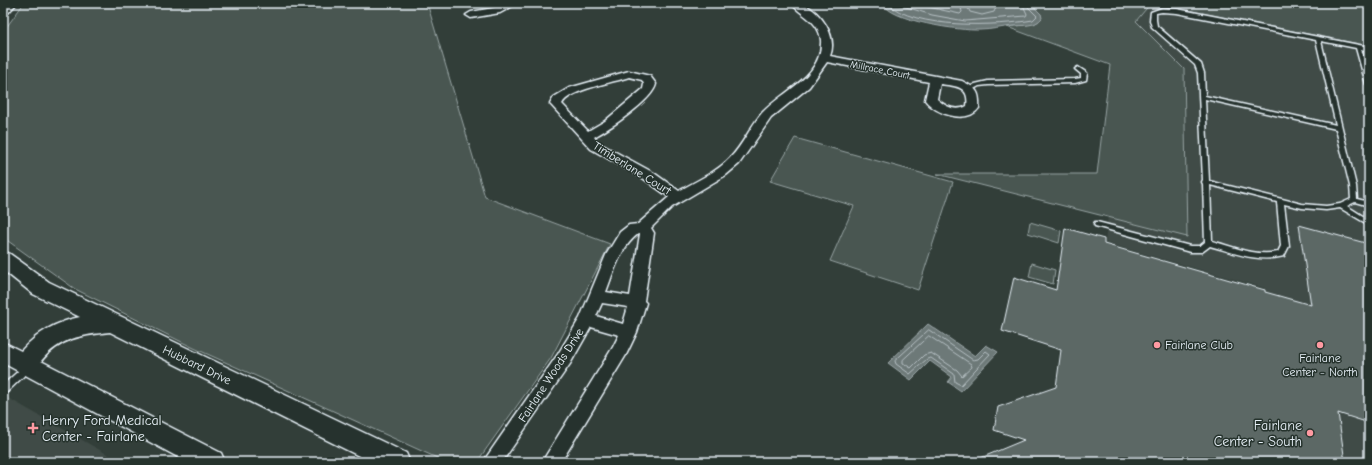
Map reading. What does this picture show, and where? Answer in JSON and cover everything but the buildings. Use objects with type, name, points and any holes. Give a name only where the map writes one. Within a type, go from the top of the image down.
[{"type":"street","points":[[3,10],[10,3]]},
{"type":"street","points":[[471,15],[496,11],[513,3]]},
{"type":"street","points":[[796,3],[809,11],[822,27],[826,43],[824,58]]},
{"type":"street","name":"Millrace Court","points":[[824,58],[935,80],[958,83],[970,89]]},
{"type":"street","name":"Fairlane Woods Drive","points":[[492,462],[564,359],[587,320],[618,246],[625,236],[634,229],[642,228],[667,204],[721,172],[735,161],[767,115],[805,85],[824,58]]},
{"type":"street","name":"Timberlane Court","points":[[586,138],[609,124],[648,90],[650,84],[646,78],[629,74],[573,90],[558,99],[556,104],[586,138],[595,146],[649,176],[678,197]]},
{"type":"street","points":[[935,80],[931,100],[938,108],[952,113],[965,113],[972,108],[974,98],[970,89]]},
{"type":"street","points":[[552,462],[620,350],[629,332],[638,303],[647,233],[642,228]]},
{"type":"street","name":"Hubbard Drive","points":[[3,258],[41,288],[397,462]]},
{"type":"street","points":[[597,296],[638,303]]},
{"type":"street","points":[[587,320],[629,332]]},
{"type":"street","points":[[27,364],[44,342],[58,333],[90,324],[109,322]]},
{"type":"street","points":[[3,352],[212,462]]},
{"type":"lane","points":[[1209,243],[1201,74],[1198,64],[1155,27],[1152,20],[1154,12],[1162,10],[1177,11],[1369,49]]},
{"type":"lane","points":[[1318,39],[1354,200]]},
{"type":"lane","points":[[1358,47],[1369,84]]},
{"type":"lane","points":[[970,89],[977,85],[988,84],[1075,81],[1084,79],[1084,73],[1078,70]]},
{"type":"lane","points":[[1202,97],[1339,128]]},
{"type":"lane","points":[[1205,182],[1302,206],[1326,208],[1341,206],[1354,200],[1369,204]]},
{"type":"lane","points":[[1209,243],[1256,256],[1272,257],[1281,254],[1285,246],[1280,201]]},
{"type":"lane","points":[[1341,206],[1369,223]]},
{"type":"lane","points":[[1097,224],[1190,249],[1202,249],[1209,243]]},
{"type":"lane","points":[[3,390],[27,364]]},
{"type":"shaded area","points":[[24,3],[427,3],[485,197],[610,244],[551,358],[479,459],[446,462],[194,348],[75,289],[8,241],[3,233],[3,32]]},
{"type":"shaded area","points":[[1030,3],[1151,3],[1136,21],[1184,69],[1187,237],[937,174],[1097,174],[1110,65],[1007,27],[1034,24],[1039,21],[1041,14]]},
{"type":"shaded area","points":[[1151,3],[1369,46],[1369,462],[1282,462],[1264,288],[1105,243],[1108,215],[1187,236],[1184,69],[1136,21]]},
{"type":"shaded area","points":[[1151,3],[1369,3],[1369,46]]},
{"type":"shaded area","points":[[795,138],[953,182],[918,290],[830,261],[854,206],[770,181]]},
{"type":"shaded area","points":[[1030,222],[1061,231],[1059,243],[1028,233]]},
{"type":"shaded area","points":[[1032,263],[1055,270],[1053,284],[1029,277]]},
{"type":"shaded area","name":"Henry Ford Medical Center - Fairlane","points":[[3,395],[121,462],[3,462]]},
{"type":"water","points":[[883,3],[974,3],[982,6],[995,3],[1030,3],[1041,14],[1042,18],[1036,23],[1029,25],[984,30],[958,29],[911,20],[888,9]]},
{"type":"water","points":[[928,324],[975,356],[986,345],[998,352],[961,391],[948,382],[952,377],[930,361],[911,380],[888,363]]},
{"type":"place","name":"Fairlane Club","points":[[1157,345]]},
{"type":"place","name":"Fairlane Center - North","points":[[1320,345]]},
{"type":"place","name":"Henry Ford Medical Center - Fairlane","points":[[33,428]]},
{"type":"place","name":"Fairlane Center - South","points":[[1310,433]]}]
